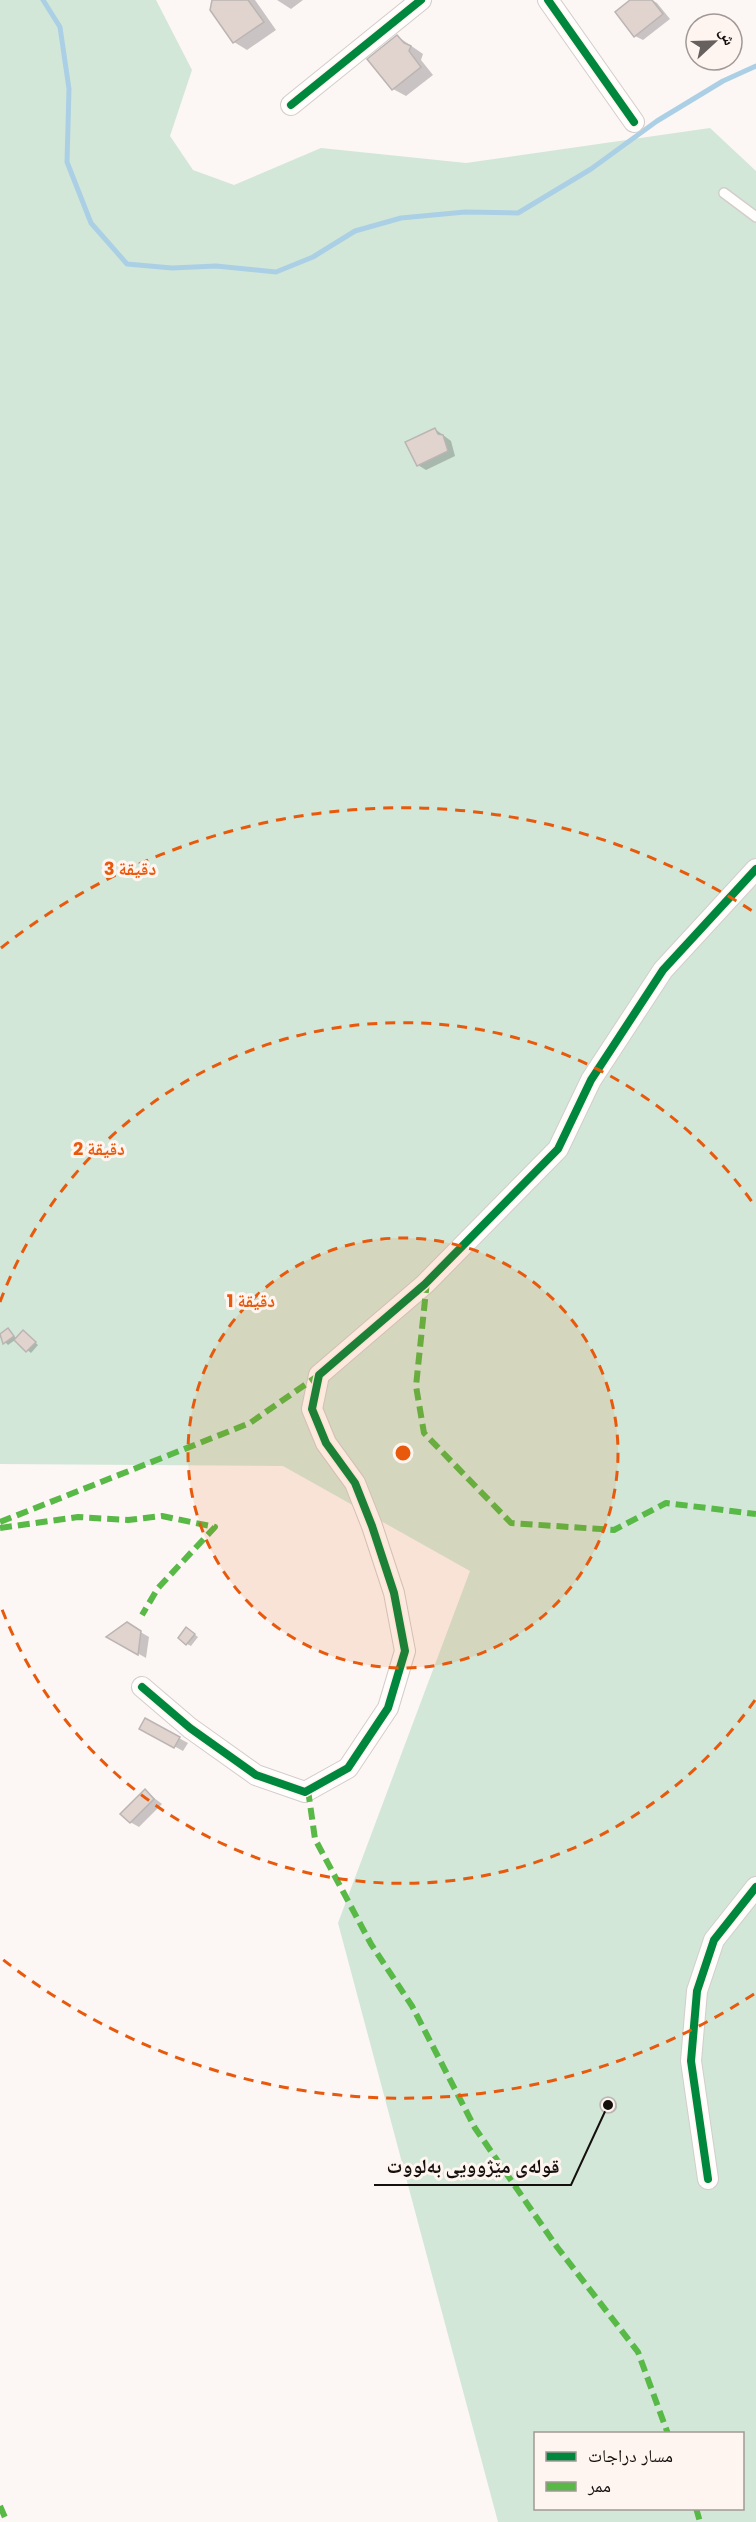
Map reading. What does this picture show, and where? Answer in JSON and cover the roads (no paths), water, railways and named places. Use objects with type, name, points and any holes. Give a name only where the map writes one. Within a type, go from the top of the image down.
[{"type":"street","points":[[291,105],[421,0]]},
{"type":"street","points":[[548,0],[634,122]]},
{"type":"street","points":[[142,1688],[190,1728],[256,1774],[304,1792],[348,1768],[388,1708],[405,1651],[394,1593],[372,1526],[355,1483],[326,1443],[312,1409],[319,1375],[424,1284],[558,1149],[591,1080],[663,970],[756,869]]},
{"type":"street","points":[[708,2179],[691,2061],[697,1991],[714,1940],[756,1887]]},
{"type":"lane","points":[[724,193],[756,218]]},
{"type":"waterway","points":[[43,0],[60,27],[69,89],[67,162],[91,223],[127,264],[172,268],[216,266],[276,272],[313,257],[355,231],[401,218],[465,212],[518,213],[591,169],[657,121],[723,81],[756,66]]},
{"type":"place","name":"قولەی مێژوویی بەلووت","points":[[608,2105]]}]
